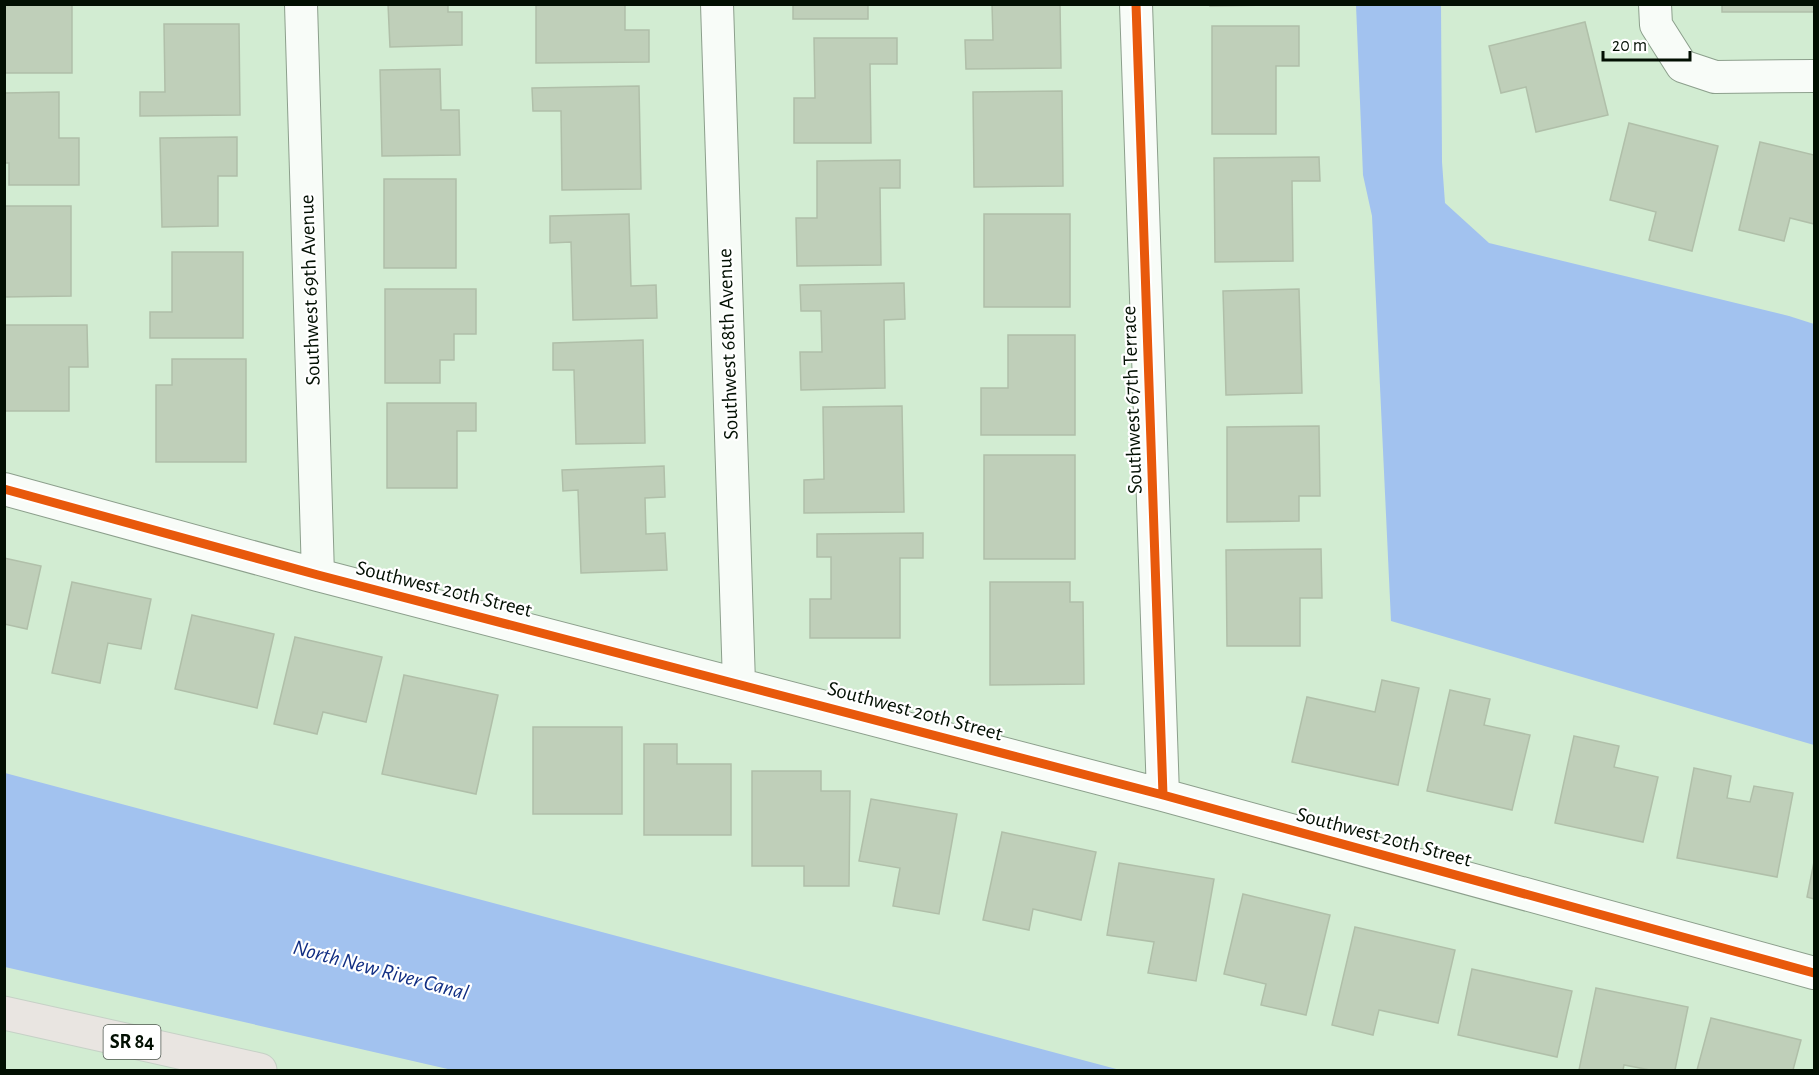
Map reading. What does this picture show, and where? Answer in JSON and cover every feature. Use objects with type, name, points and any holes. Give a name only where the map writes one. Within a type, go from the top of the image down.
[{"type":"main road","name":"SR 84","points":[[4,1013],[260,1071]]},
{"type":"street","name":"Southwest 69th Avenue","points":[[302,4],[318,575]]},
{"type":"street","name":"Southwest 68th Avenue","points":[[717,4],[739,683]]},
{"type":"street","name":"Southwest 67th Terrace","points":[[1136,4],[1163,795]]},
{"type":"street","points":[[1655,4],[1656,25],[1682,66],[1715,76],[1815,76]]},
{"type":"street","name":"Southwest 20th Street","points":[[4,489],[318,575],[1163,795],[1815,973]]},
{"type":"water","points":[[1356,5],[1441,5],[1442,162],[1445,203],[1489,243],[1814,324],[1814,745],[1391,621],[1372,216],[1363,175]]},
{"type":"water","name":"North New River Canal","points":[[4,773],[1120,1070],[452,1070],[5,967]]},
{"type":"building","points":[[4,4],[72,4],[72,73],[4,73]]},
{"type":"building","points":[[388,4],[448,4],[448,12],[462,12],[462,45],[390,47]]},
{"type":"building","points":[[536,4],[625,4],[625,30],[649,30],[649,62],[536,63]]},
{"type":"building","points":[[793,4],[868,4],[868,19],[793,19]]},
{"type":"building","points":[[992,4],[1060,4],[1061,68],[966,69],[965,40],[993,40]]},
{"type":"building","points":[[1210,4],[1278,4],[1278,5],[1210,6]]},
{"type":"building","points":[[1722,4],[1814,4],[1814,12],[1722,12]]},
{"type":"building","points":[[1585,22],[1608,115],[1536,132],[1526,87],[1501,93],[1489,46]]},
{"type":"building","points":[[164,24],[239,24],[240,115],[140,116],[140,92],[165,92]]},
{"type":"building","points":[[1212,26],[1299,26],[1299,66],[1276,66],[1276,134],[1212,134]]},
{"type":"building","points":[[814,38],[897,38],[897,64],[870,64],[871,143],[794,143],[794,98],[815,98]]},
{"type":"building","points":[[440,69],[441,110],[459,110],[460,155],[382,156],[380,70]]},
{"type":"building","points":[[639,86],[641,189],[562,190],[561,111],[533,111],[532,88]]},
{"type":"building","points":[[1062,91],[1063,186],[974,187],[973,92]]},
{"type":"building","points":[[59,92],[59,138],[79,138],[79,185],[9,185],[9,163],[4,163],[4,93]]},
{"type":"building","points":[[1629,123],[1718,146],[1692,251],[1649,240],[1656,212],[1610,200]]},
{"type":"building","points":[[237,137],[237,176],[218,176],[218,226],[162,227],[160,138]]},
{"type":"building","points":[[1760,142],[1814,155],[1814,224],[1790,218],[1784,241],[1739,230]]},
{"type":"building","points":[[1319,157],[1320,181],[1292,181],[1293,261],[1215,262],[1214,158]]},
{"type":"building","points":[[900,160],[900,188],[880,188],[881,265],[797,266],[796,218],[817,218],[817,161]]},
{"type":"building","points":[[384,179],[456,179],[456,268],[384,268]]},
{"type":"building","points":[[4,206],[71,206],[71,296],[4,297]]},
{"type":"building","points":[[629,214],[631,286],[656,285],[657,318],[573,320],[571,242],[550,243],[550,216]]},
{"type":"building","points":[[984,214],[1070,214],[1070,307],[984,307]]},
{"type":"building","points":[[172,252],[243,252],[243,338],[150,338],[150,312],[172,312]]},
{"type":"building","points":[[904,283],[905,319],[884,320],[885,388],[801,390],[800,352],[822,352],[821,311],[801,311],[800,285]]},
{"type":"building","points":[[385,289],[476,289],[476,334],[454,334],[454,360],[440,360],[440,383],[385,383]]},
{"type":"building","points":[[1299,289],[1302,393],[1226,395],[1223,291]]},
{"type":"building","points":[[4,325],[87,325],[88,367],[69,367],[69,411],[4,411]]},
{"type":"building","points":[[1008,335],[1075,335],[1075,435],[981,435],[981,388],[1008,388]]},
{"type":"building","points":[[643,340],[645,443],[576,444],[574,370],[553,370],[553,343]]},
{"type":"building","points":[[172,359],[246,359],[246,462],[156,462],[156,385],[172,385]]},
{"type":"building","points":[[387,403],[476,403],[476,431],[457,431],[457,488],[387,488]]},
{"type":"building","points":[[902,406],[904,512],[804,513],[804,480],[824,479],[823,407]]},
{"type":"building","points":[[1319,426],[1320,496],[1299,496],[1299,521],[1227,522],[1227,427]]},
{"type":"building","points":[[984,455],[1075,455],[1075,559],[984,559]]},
{"type":"building","points":[[664,466],[665,497],[645,498],[646,534],[665,533],[667,570],[581,573],[578,490],[563,491],[562,470]]},
{"type":"building","points":[[923,533],[923,558],[900,558],[900,638],[810,638],[810,599],[831,599],[831,557],[817,557],[817,534]]},
{"type":"building","points":[[1321,549],[1322,598],[1300,598],[1300,646],[1227,646],[1226,550]]},
{"type":"building","points":[[4,558],[41,566],[27,629],[4,624]]},
{"type":"building","points":[[72,582],[151,599],[141,649],[108,643],[100,683],[52,673]]},
{"type":"building","points":[[990,582],[1070,582],[1070,602],[1083,602],[1084,684],[990,685]]},
{"type":"building","points":[[192,615],[274,634],[257,708],[175,689]]},
{"type":"building","points":[[295,637],[382,657],[366,722],[323,712],[317,734],[274,724]]},
{"type":"building","points":[[404,675],[498,695],[476,794],[382,774]]},
{"type":"building","points":[[1382,680],[1419,688],[1398,785],[1292,762],[1307,697],[1375,712]]},
{"type":"building","points":[[1450,690],[1490,699],[1484,725],[1530,735],[1512,810],[1427,791]]},
{"type":"building","points":[[533,727],[622,727],[622,814],[533,814]]},
{"type":"building","points":[[1574,736],[1619,746],[1614,767],[1658,777],[1643,842],[1555,823]]},
{"type":"building","points":[[644,744],[677,744],[677,764],[731,764],[731,835],[644,835]]},
{"type":"building","points":[[1694,768],[1731,776],[1727,798],[1750,802],[1754,786],[1793,793],[1777,877],[1677,858]]},
{"type":"building","points":[[752,771],[821,771],[821,791],[850,791],[849,886],[804,886],[804,866],[752,866]]},
{"type":"building","points":[[871,799],[957,814],[939,914],[893,906],[900,868],[859,861]]},
{"type":"building","points":[[1002,832],[1096,852],[1081,920],[1033,909],[1029,930],[983,920]]},
{"type":"building","points":[[1814,862],[1814,899],[1807,897]]},
{"type":"building","points":[[1119,863],[1214,879],[1196,981],[1148,973],[1154,942],[1107,935]]},
{"type":"building","points":[[1243,894],[1330,915],[1306,1015],[1261,1005],[1266,984],[1224,974]]},
{"type":"building","points":[[1355,927],[1455,950],[1438,1023],[1379,1010],[1373,1035],[1332,1025]]},
{"type":"building","points":[[1472,969],[1572,991],[1557,1057],[1458,1035]]},
{"type":"building","points":[[1596,988],[1688,1007],[1675,1070],[1650,1070],[1624,1065],[1623,1070],[1579,1070]]},
{"type":"building","points":[[1711,1018],[1801,1040],[1793,1070],[1697,1070]]},
{"type":"cycle path","points":[[1136,4],[1163,795]]},
{"type":"cycle path","points":[[4,489],[318,575],[1163,795],[1814,973]]}]
